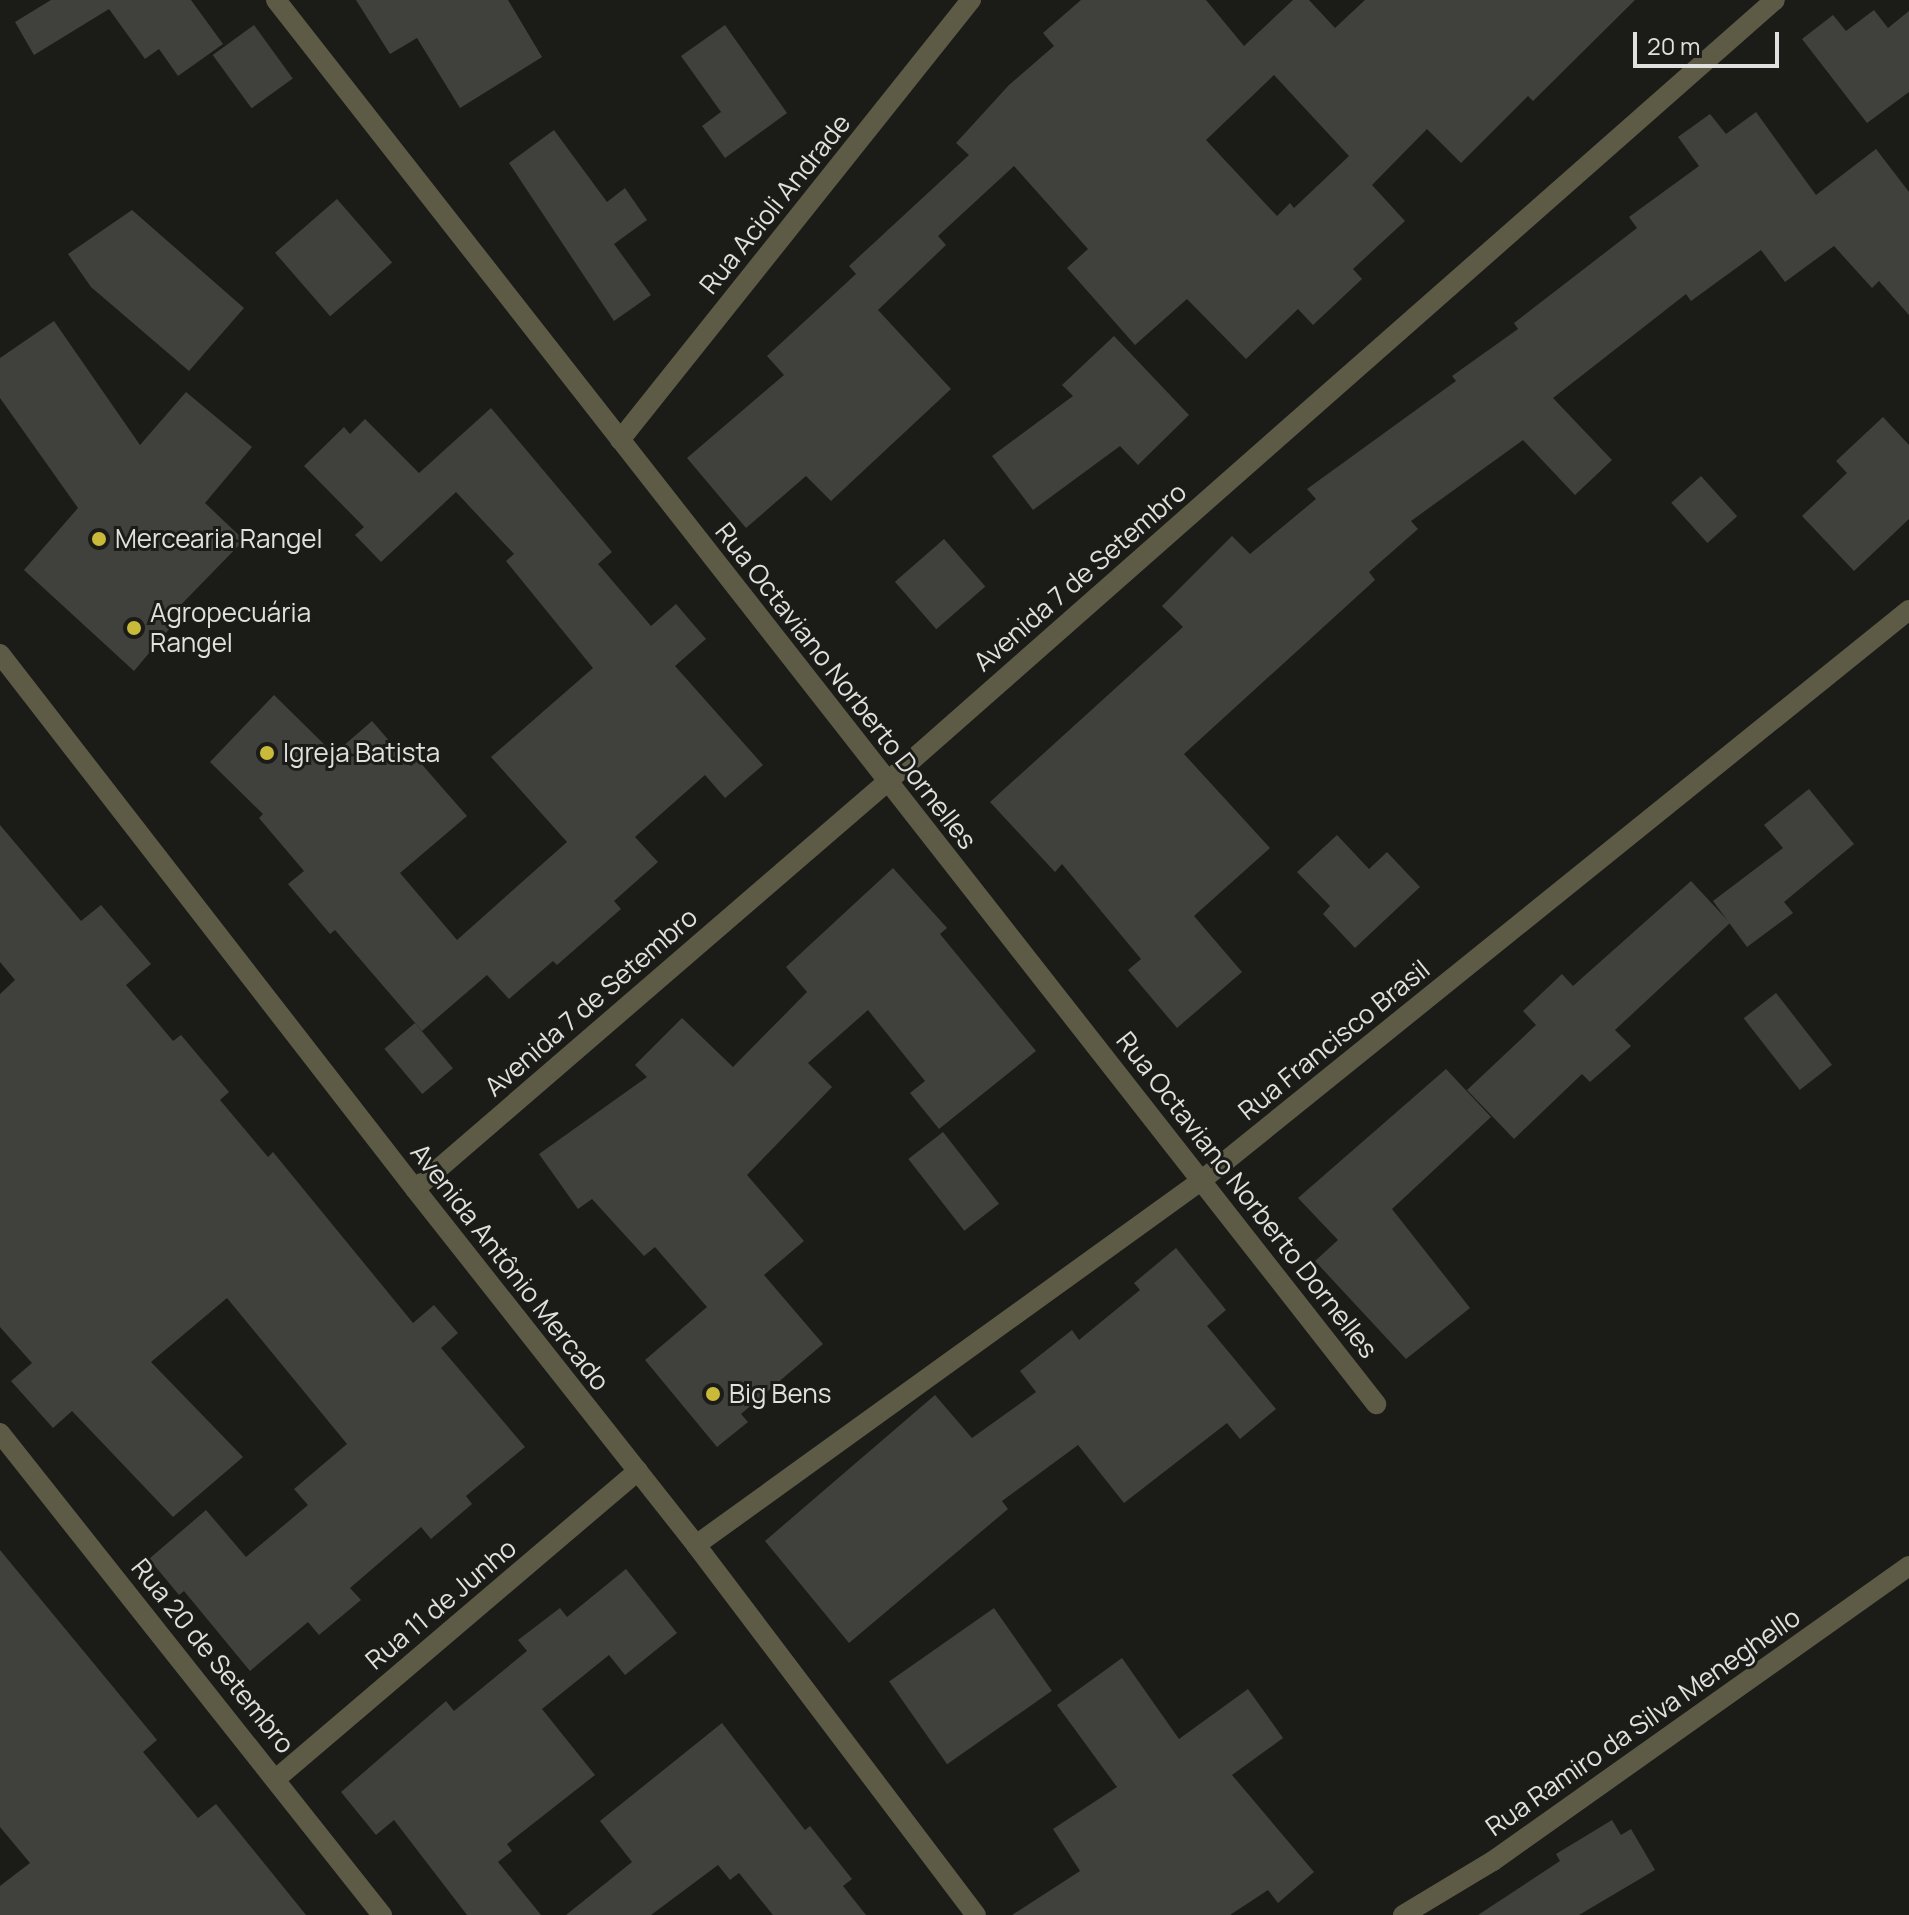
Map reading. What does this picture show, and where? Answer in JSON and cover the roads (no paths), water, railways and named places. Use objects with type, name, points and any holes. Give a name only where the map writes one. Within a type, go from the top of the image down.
[{"type":"street","name":"Rua Octaviano Norberto Dornelles","points":[[276,0],[1376,1404]]},
{"type":"street","name":"Rua Acioli Andrade","points":[[620,440],[971,0]]},
{"type":"street","name":"Avenida 7 de Setembro","points":[[415,1189],[887,782],[1775,0]]},
{"type":"street","name":"Rua Francisco Brasil","points":[[696,1545],[1202,1180],[1909,610]]},
{"type":"street","name":"Avenida Antônio Mercado","points":[[0,654],[696,1545],[976,1915]]},
{"type":"street","name":"Rua 20 de Setembro","points":[[0,1433],[277,1778],[382,1915]]},
{"type":"street","name":"Rua 11 de Junho","points":[[277,1778],[638,1471]]},
{"type":"street","name":"Rua Ramiro da Silva Meneghello","points":[[1403,1915],[1493,1861],[1909,1566]]},
{"type":"place","name":"Mercearia Rangel","points":[[99,539]]},
{"type":"place","name":"Agropecuária Rangel","points":[[134,628]]},
{"type":"place","name":"Igreja Batista","points":[[267,753]]},
{"type":"place","name":"Big Bens","points":[[713,1394]]}]
